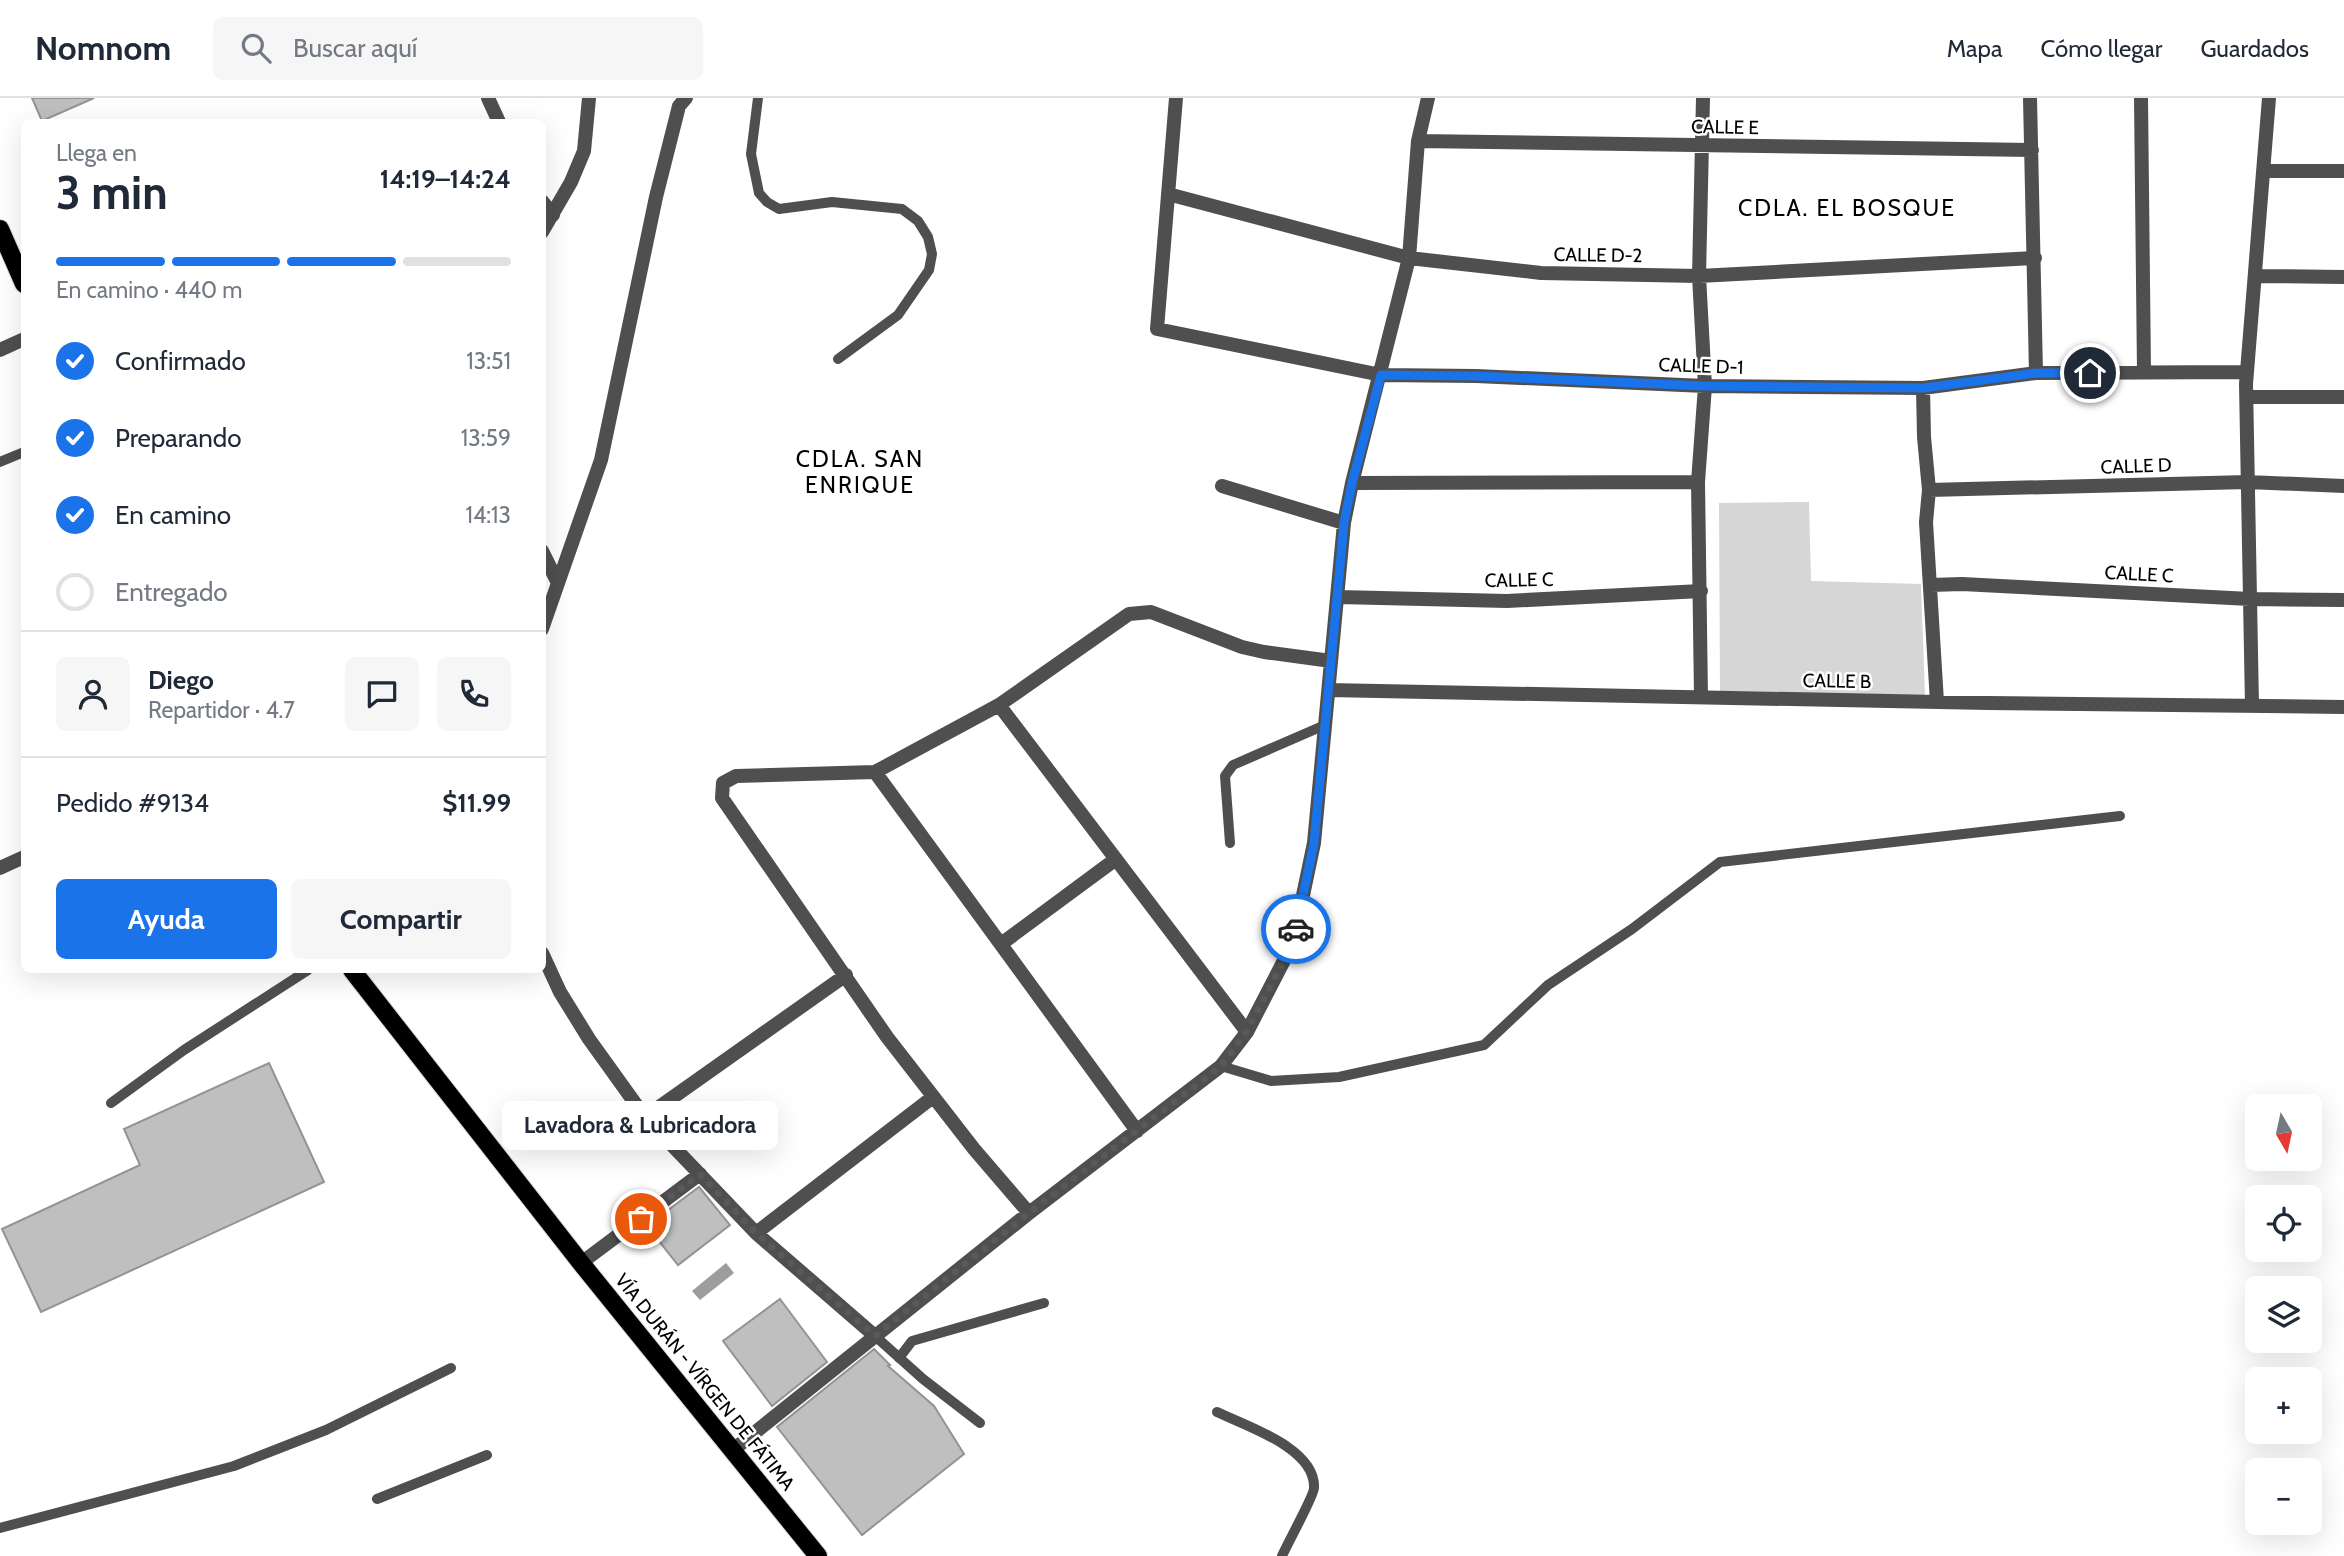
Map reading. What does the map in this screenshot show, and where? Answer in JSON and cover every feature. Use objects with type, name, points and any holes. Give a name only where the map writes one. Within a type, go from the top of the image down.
[{"type":"main road","points":[[0,229],[21,277]]},
{"type":"main road","name":"VÍA DURÁN - VÍRGEN DE FÁTIMA","points":[[354,973],[581,1263],[818,1556]]},
{"type":"street","points":[[488,98],[498,119]]},
{"type":"street","points":[[546,226],[571,182],[584,151],[589,98]]},
{"type":"street","points":[[546,618],[601,460],[656,197],[679,106],[686,98]]},
{"type":"street","points":[[733,1450],[1029,1213],[1221,1066],[1247,1031],[1293,943],[1314,843],[1344,523],[1409,258],[1418,141],[1428,98]]},
{"type":"street","points":[[1701,697],[1699,482],[1705,386],[1699,276],[1703,98]]},
{"type":"street","points":[[2030,98],[2036,373]]},
{"type":"street","points":[[2141,98],[2144,372]]},
{"type":"street","points":[[2252,706],[2247,397],[2269,98]]},
{"type":"street","points":[[1168,194],[1172,99]]},
{"type":"street","name":"CALLE E","points":[[1418,141],[2032,150]]},
{"type":"street","points":[[2264,171],[2344,172]]},
{"type":"street","name":"CALLE D-1","points":[[1168,194],[1157,330],[1381,375],[1476,376],[1705,386],[1923,388],[2036,373],[2248,372]]},
{"type":"street","name":"CALLE D-2","points":[[1168,194],[1409,258],[1541,273],[1699,276],[2035,258]]},
{"type":"street","points":[[546,206],[553,215]]},
{"type":"street","points":[[2255,276],[2344,277]]},
{"type":"street","points":[[0,350],[21,340]]},
{"type":"street","points":[[1923,388],[1929,490],[1926,522],[1937,702]]},
{"type":"street","points":[[2247,397],[2344,397]]},
{"type":"street","points":[[1352,483],[1699,482]]},
{"type":"street","name":"CALLE D","points":[[1929,490],[2248,482],[2344,486]]},
{"type":"street","points":[[1222,486],[1344,523]]},
{"type":"street","points":[[546,559],[558,583]]},
{"type":"street","name":"CALLE C","points":[[1931,585],[1962,584],[2250,599],[2344,600]]},
{"type":"street","name":"CALLE C","points":[[1338,597],[1507,601],[1701,591]]},
{"type":"street","points":[[1029,1213],[887,1037],[722,798],[723,783],[736,776],[875,772],[999,705],[1129,614],[1151,612],[1242,647],[1331,661]]},
{"type":"street","name":"CALLE B","points":[[1329,690],[2344,707]]},
{"type":"street","points":[[999,705],[1247,1031]]},
{"type":"street","points":[[875,772],[1137,1130]]},
{"type":"street","points":[[0,868],[21,858]]},
{"type":"street","points":[[1001,944],[1116,859]]},
{"type":"street","points":[[546,962],[560,992],[582,1028],[645,1118],[756,1233],[875,1336]]},
{"type":"street","points":[[645,1118],[846,975]]},
{"type":"street","points":[[756,1233],[933,1097]]},
{"type":"street","points":[[581,1263],[700,1174]]},
{"type":"lane","points":[[758,98],[751,154],[759,192],[767,202],[779,209],[832,202],[902,209],[918,221],[928,237],[932,254],[929,270],[898,315],[838,359]]},
{"type":"lane","points":[[0,463],[21,453]]},
{"type":"lane","points":[[1230,843],[1225,776],[1233,765],[1325,725]]},
{"type":"lane","points":[[1221,1066],[1271,1081],[1339,1077],[1484,1045],[1548,985],[1632,929],[1720,862],[2120,816]]},
{"type":"lane","points":[[111,1103],[184,1050],[303,973]]},
{"type":"lane","points":[[899,1358],[912,1341],[1044,1303]]},
{"type":"lane","points":[[875,1336],[923,1380],[981,1423]]},
{"type":"lane","points":[[0,1528],[234,1466],[326,1430],[451,1368]]},
{"type":"lane","points":[[1217,1412],[1289,1447],[1309,1466],[1314,1489],[1282,1556]]},
{"type":"lane","points":[[377,1499],[487,1455]]},
{"type":"shaded area","points":[[1809,502],[1811,581],[1921,584],[1925,696],[1720,693],[1719,503]]},
{"type":"shaded area","points":[[726,1263],[734,1273],[700,1300],[692,1291]]},
{"type":"building","points":[[32,98],[94,98],[47,119],[41,119]]},
{"type":"building","points":[[269,1063],[324,1182],[41,1312],[2,1229],[140,1165],[124,1129]]},
{"type":"building","points":[[699,1187],[730,1225],[678,1265],[647,1226]]},
{"type":"building","points":[[780,1299],[827,1362],[772,1406],[723,1341]]},
{"type":"building","points":[[874,1349],[890,1365],[888,1366],[934,1406],[964,1454],[862,1535],[777,1427]]},
{"type":"way so far","points":[[641,1219],[700,1174],[756,1233],[875,1336],[1029,1213],[1221,1066],[1247,1031],[1293,943],[1296,929]]},
{"type":"place","name":"Lavadora & Lubricadora","points":[[641,1219]]},
{"type":"district","name":"CDLA. EL BOSQUE","points":[[1847,208]]},
{"type":"district","name":"CDLA. SAN ENRIQUE","points":[[860,472]]},
{"type":"route","points":[[1296,929],[1314,843],[1344,523],[1381,375],[1476,376],[1705,386],[1923,388],[2036,373],[2090,373]]}]
